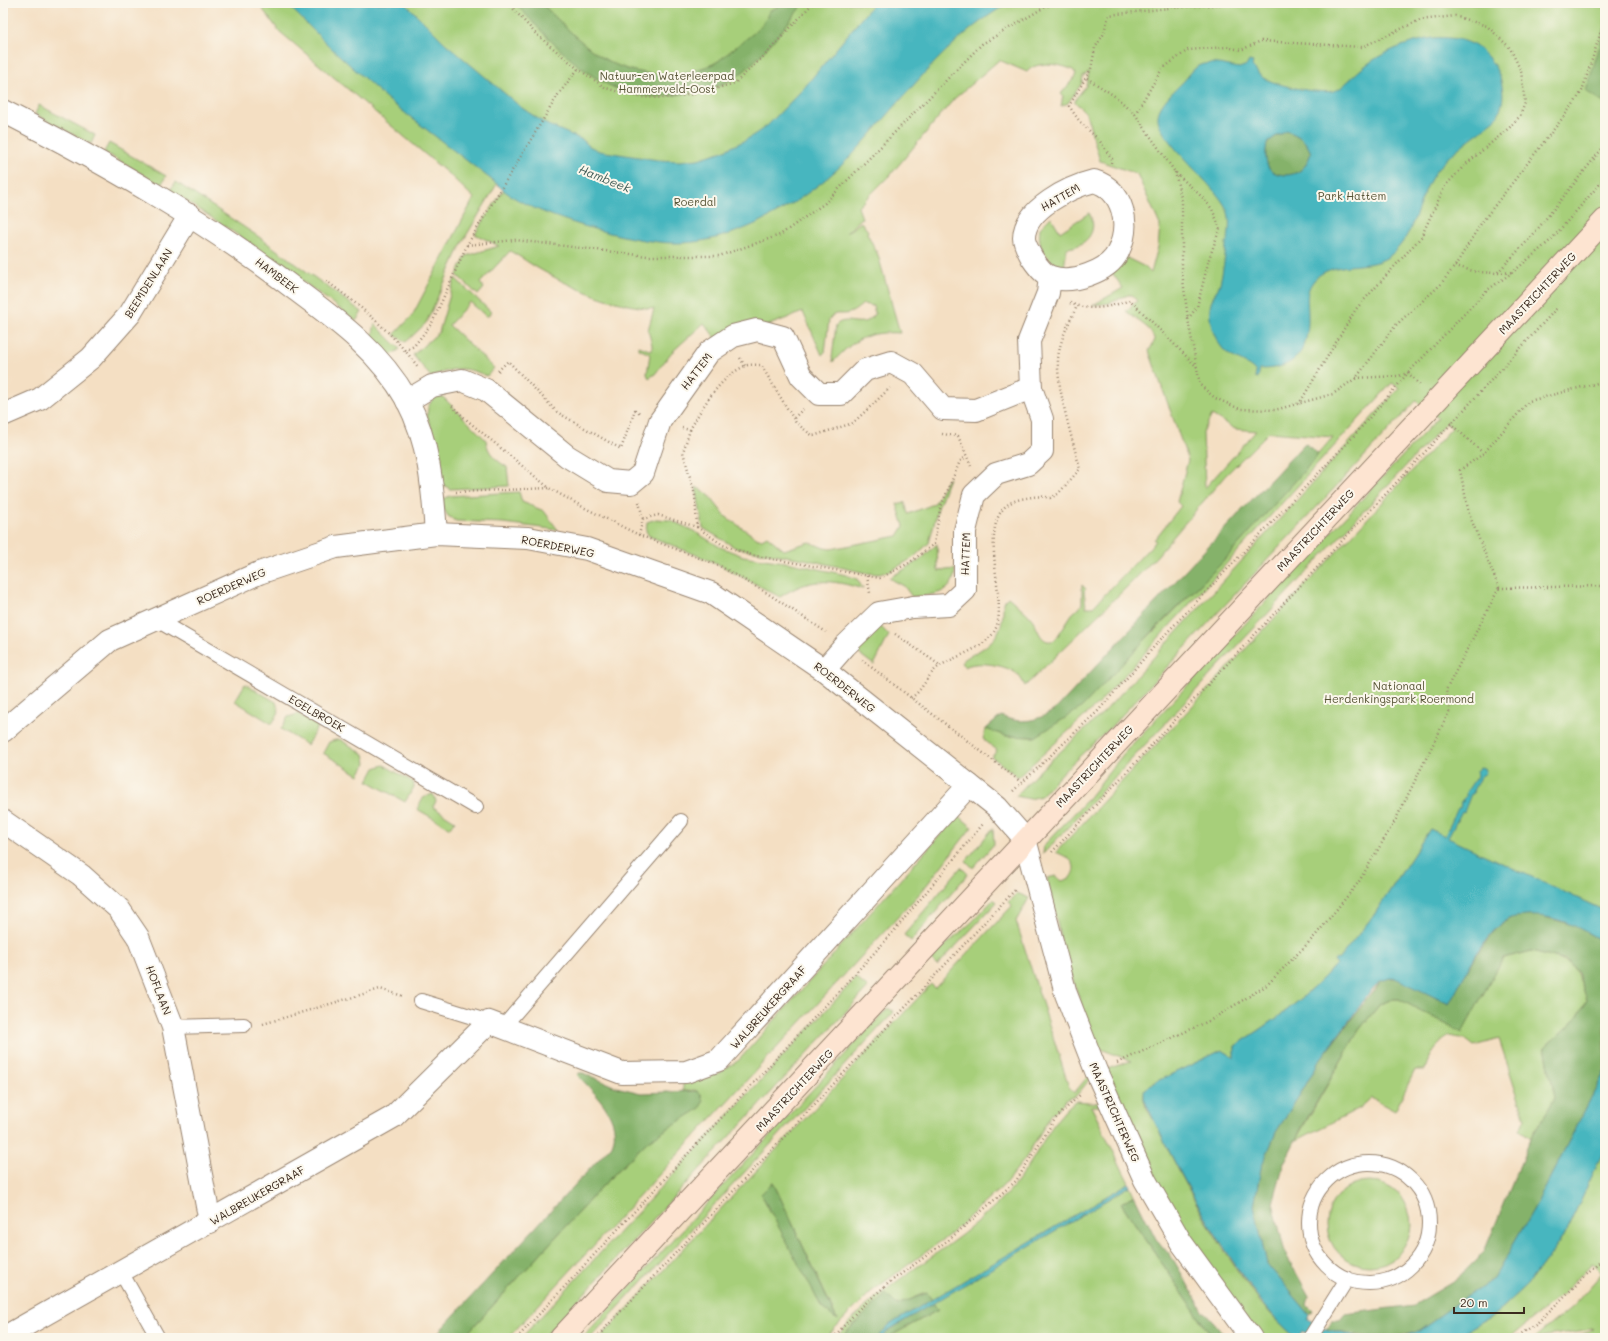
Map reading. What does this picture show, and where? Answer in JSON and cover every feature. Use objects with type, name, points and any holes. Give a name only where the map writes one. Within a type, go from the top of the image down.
[{"type":"main road","name":"MAASTRICHTERWEG","points":[[562,1338],[1605,220]]},
{"type":"street","name":"HAMBEEK","points":[[3,111],[76,148],[190,215],[248,252],[353,333],[386,368],[407,401],[424,441],[433,493],[436,534]]},
{"type":"street","name":"HATTEM","points":[[824,670],[844,646],[879,613],[913,607],[949,605],[965,590],[965,531],[974,495],[996,474],[1028,464],[1042,451],[1042,419],[1031,388],[1028,341],[1049,285],[1033,259],[1024,238],[1031,218],[1038,209],[1068,190],[1094,181],[1104,184]]},
{"type":"street","points":[[1049,285],[1065,279],[1081,278],[1094,273],[1102,268],[1118,252],[1123,231],[1123,211],[1119,199],[1104,184]]},
{"type":"street","name":"BEEMDENLAAN","points":[[3,415],[40,399],[91,358],[130,314],[190,215]]},
{"type":"street","name":"HATTEM","points":[[407,401],[432,386],[462,380],[486,390],[566,456],[608,481],[631,483],[643,473],[660,421],[709,352],[733,336],[757,330],[783,338],[801,376],[819,394],[841,394],[865,370],[891,362],[913,374],[943,409]]},
{"type":"street","points":[[943,409],[976,410],[1031,388]]},
{"type":"street","name":"ROERDERWEG","points":[[3,731],[110,640],[259,573],[336,547],[436,534],[528,538],[587,549],[711,593],[824,670],[997,806],[1026,839]]},
{"type":"street","name":"WALBREUKERGRAAF","points":[[3,1338],[393,1117],[496,1025],[622,1073],[686,1072],[719,1060],[969,785]]},
{"type":"street","name":"HOFLAAN","points":[[3,821],[82,875],[119,909],[138,937],[173,1027],[210,1222]]},
{"type":"street","name":"MAASTRICHTERWEG","points":[[1026,839],[1033,871],[1066,994],[1096,1071],[1145,1180],[1181,1242],[1251,1338]]},
{"type":"lane","name":"EGELBROEK","points":[[157,620],[476,807]]},
{"type":"lane","name":"WALBREUKERGRAAF","points":[[421,1002],[496,1025],[681,821]]},
{"type":"lane","points":[[173,1027],[244,1025]]},
{"type":"lane","points":[[1370,1162],[1390,1166],[1407,1176],[1420,1189],[1428,1207],[1430,1226],[1426,1244],[1416,1261],[1402,1274],[1384,1281],[1365,1283],[1347,1279],[1329,1268],[1316,1252],[1309,1232],[1310,1211],[1317,1192],[1331,1176],[1349,1166],[1370,1162]]},
{"type":"lane","points":[[121,1272],[158,1338]]},
{"type":"lane","points":[[1310,1338],[1323,1315],[1347,1279]]},
{"type":"path","points":[[508,3],[536,33],[578,68],[606,88],[636,97],[663,98],[701,93],[735,83],[765,55],[813,3]]},
{"type":"path","points":[[467,245],[515,240],[647,256],[719,256],[780,235],[825,203],[982,44],[1045,6],[1056,3]]},
{"type":"path","points":[[1104,184],[1112,159],[1099,140],[1080,122],[1069,106],[1091,69],[1096,48],[1103,35],[1109,16],[1169,8],[1241,3]]},
{"type":"path","points":[[1135,114],[1162,69],[1188,50],[1226,47],[1241,50],[1261,41],[1362,47],[1420,20],[1455,16],[1487,26],[1510,48],[1521,71],[1525,103],[1520,116],[1510,127],[1465,165],[1445,186],[1421,237],[1356,309],[1299,404]]},
{"type":"path","points":[[1175,172],[1182,202],[1182,272],[1188,320],[1200,385],[1216,398],[1240,409],[1275,410],[1333,394],[1356,378],[1396,325],[1440,285],[1455,266],[1482,222],[1579,97],[1605,19]]},
{"type":"path","points":[[406,350],[414,346],[432,323],[467,245],[558,95],[578,68]]},
{"type":"path","points":[[1087,78],[1116,97],[1135,114],[1175,172],[1202,197],[1212,209],[1220,228],[1209,259],[1197,307],[1188,320]]},
{"type":"path","points":[[1497,273],[1532,236],[1605,145]]},
{"type":"path","points":[[517,1338],[882,944],[997,806],[1032,771],[1098,711],[1160,640],[1351,439],[1408,373],[1486,291],[1513,272],[1551,240],[1605,178]]},
{"type":"path","points":[[1455,266],[1477,272],[1513,272]]},
{"type":"path","points":[[1049,285],[1077,306],[1109,308],[1130,300],[1198,368]]},
{"type":"path","points":[[596,1338],[1451,424],[1563,302]]},
{"type":"path","points":[[911,698],[936,669],[985,642],[997,627],[999,614],[994,549],[995,524],[1003,506],[1013,500],[1040,495],[1050,498],[1058,494],[1080,469],[1059,381],[1058,353],[1065,330],[1077,306]]},
{"type":"path","points":[[481,388],[508,360],[557,412],[621,449],[635,410],[660,421],[690,430],[683,452],[695,495],[697,527]]},
{"type":"path","points":[[833,1338],[859,1309],[890,1282],[950,1238],[1016,1181],[1055,1119],[1090,1087],[1096,1071],[1133,1057],[1211,1020],[1267,985],[1315,936],[1358,883],[1395,821],[1450,710],[1446,690],[1499,588],[1469,514],[1460,470],[1483,454],[1529,402],[1605,381]]},
{"type":"path","points":[[943,409],[936,433],[958,436],[969,464],[977,473],[989,481]]},
{"type":"path","points":[[639,535],[643,519],[658,515],[697,527],[723,545],[751,555],[880,578],[909,563],[934,544],[940,509],[960,461],[966,458]]},
{"type":"path","points":[[433,493],[549,488]]},
{"type":"path","points":[[1499,588],[1605,586]]},
{"type":"path","points":[[244,1025],[263,1024],[380,989],[421,1002]]},
{"type":"path","points":[[1515,1338],[1537,1323],[1605,1257]]},
{"type":"green space","points":[[258,3],[1605,3],[1605,911],[1463,846],[1430,829],[1374,915],[1338,961],[1334,961],[1336,964],[1314,988],[1276,1019],[1235,1046],[1235,1058],[1222,1050],[1148,1086],[1144,1095],[1146,1106],[1190,1193],[1214,1235],[1240,1275],[1259,1300],[1296,1338],[1261,1338],[1200,1257],[1158,1184],[1107,1074],[1110,1068],[1131,1061],[1096,1047],[1064,954],[1047,878],[1056,876],[1062,881],[1070,878],[1073,873],[1073,864],[1068,858],[1056,852],[1452,428],[1446,423],[1043,854],[1044,845],[1086,801],[1125,752],[1438,418],[1416,401],[1109,729],[1067,768],[1041,796],[1030,799],[1016,796],[1037,773],[1104,712],[1399,388],[1392,383],[1098,704],[1018,777],[992,757],[997,750],[983,739],[986,729],[1006,736],[1035,737],[1121,664],[1222,563],[1333,437],[1269,432],[1224,477],[1157,556],[1025,686],[1014,671],[1000,666],[984,664],[965,667],[961,663],[966,658],[984,647],[995,637],[1001,625],[1003,602],[1008,597],[1030,616],[1043,638],[1050,641],[1055,640],[1072,614],[1082,605],[1082,585],[1086,589],[1084,591],[1086,607],[1093,607],[1156,541],[1154,540],[1181,506],[1177,502],[1188,460],[1149,351],[1155,340],[1149,329],[1126,311],[1137,301],[1132,295],[1128,295],[1110,303],[1093,305],[1123,288],[1110,270],[1125,257],[1145,267],[1151,273],[1158,247],[1160,225],[1137,174],[1100,161],[1086,113],[1075,102],[1076,98],[1086,86],[1089,72],[1083,76],[1082,83],[1068,103],[1061,106],[1063,96],[1061,94],[1076,74],[1073,70],[1062,66],[1049,64],[1036,66],[1027,72],[999,60],[954,99],[892,173],[858,207],[862,218],[846,233],[861,222],[868,231],[867,233],[878,255],[900,333],[879,333],[862,338],[848,347],[833,362],[832,357],[836,325],[845,321],[861,322],[871,319],[875,313],[873,306],[863,304],[846,314],[833,315],[829,320],[825,352],[822,355],[803,312],[769,325],[717,340],[704,323],[671,353],[655,374],[649,378],[647,374],[650,354],[639,349],[639,346],[652,351],[648,330],[654,309],[624,304],[596,296],[554,277],[510,251],[480,283],[484,288],[478,295],[457,275],[466,256],[499,246],[475,234],[504,189],[497,184],[463,241],[426,323],[406,342],[394,335],[412,316],[474,198],[452,177],[279,31]],"holes":[[[1212,415],[1235,429],[1256,431],[1205,488],[1203,432]]]},
{"type":"green space","name":"Natuur-en Waterleerpad Hammerveld-Oost","points":[[515,3],[541,3],[592,50],[600,56],[626,69],[655,74],[670,74],[699,69],[713,64],[721,59],[759,28],[767,17],[769,11],[779,6],[775,3],[804,3],[768,47],[752,64],[732,80],[703,90],[675,95],[654,96],[634,94],[617,89],[600,81],[569,58]]},
{"type":"green space","points":[[1605,28],[1605,104],[1586,91]]},
{"type":"green space","points":[[39,105],[95,135],[91,144],[35,114]]},
{"type":"green space","points":[[1287,131],[1302,139],[1311,153],[1304,167],[1290,175],[1273,172],[1267,165],[1266,160],[1267,143]]},
{"type":"green space","points":[[109,143],[166,176],[161,185],[104,152]]},
{"type":"green space","points":[[176,182],[259,237],[362,312],[356,321],[262,251],[170,190]]},
{"type":"green space","points":[[1089,213],[1093,226],[1089,237],[1080,245],[1067,248],[1064,268],[1052,261],[1044,252],[1042,247],[1039,235],[1040,228],[1051,217],[1060,232]]},
{"type":"green space","points":[[455,278],[491,312],[487,317],[470,302],[449,325],[494,368],[487,376],[465,369],[459,369],[446,371],[431,377],[413,355],[439,332]]},
{"type":"green space","points":[[375,324],[400,349],[390,356],[372,337]]},
{"type":"green space","points":[[440,394],[486,440],[490,453],[507,467],[509,486],[450,489],[442,484],[440,458],[427,416],[428,407],[432,400]]},
{"type":"green space","points":[[1305,443],[1318,454],[1314,460],[1222,563],[1155,629],[1081,708],[1035,737],[1006,736],[986,729],[1001,716],[1008,719],[1023,721],[1037,719],[1057,708]]},
{"type":"green space","points":[[948,478],[929,543],[913,558],[890,571],[879,574],[866,573],[804,559],[736,548],[703,528],[696,487],[708,494],[725,516],[758,539],[762,539],[767,536],[784,550],[809,542],[831,549],[898,536],[904,526],[897,504],[905,502],[908,514],[934,504]]},
{"type":"green space","points":[[519,492],[522,502],[544,511],[558,530],[503,523],[456,521],[448,516],[443,508],[443,499],[450,496]]},
{"type":"green space","points":[[656,519],[670,520],[692,530],[720,547],[743,556],[791,563],[846,575],[857,579],[863,589],[840,583],[820,582],[801,586],[780,597],[716,563],[649,536],[646,531],[647,522]]},
{"type":"green space","points":[[937,544],[938,571],[955,569],[954,578],[946,589],[935,594],[912,597],[904,586],[889,578],[919,561]]},
{"type":"green space","points":[[880,626],[889,635],[874,665],[854,650]]},
{"type":"green space","points":[[245,684],[276,702],[279,712],[272,724],[235,701]]},
{"type":"green space","points":[[298,714],[318,726],[307,745],[281,729],[288,717]]},
{"type":"green space","points":[[339,739],[364,754],[366,763],[359,775],[323,753],[329,742]]},
{"type":"green space","points":[[384,765],[413,782],[414,787],[405,802],[368,781],[375,768]]},
{"type":"green space","points":[[433,794],[436,801],[433,807],[455,821],[450,828],[417,809],[424,797]]},
{"type":"green space","points":[[958,815],[972,827],[922,891],[508,1338],[463,1338],[608,1180],[648,1141],[700,1107],[701,1094],[695,1090],[683,1091],[683,1083],[718,1074],[739,1060]]},
{"type":"green space","points":[[993,828],[994,844],[973,868],[966,861]]},
{"type":"green space","points":[[961,867],[968,874],[911,941],[904,935]]},
{"type":"green space","points":[[1017,893],[1029,898],[1016,921],[1069,1087],[1074,1093],[1090,1074],[1091,1078],[1076,1096],[1066,1100],[1051,1115],[1025,1159],[1003,1186],[948,1236],[872,1291],[827,1338],[600,1338],[931,984],[935,988],[1012,906],[1008,902]],"holes":[[[773,1182],[837,1319],[822,1308],[800,1264]]]},
{"type":"green space","points":[[994,899],[997,902],[937,966],[930,959],[972,922]]},
{"type":"green space","points":[[1538,915],[1576,926],[1605,943],[1605,1071],[1536,1205],[1494,1278],[1416,1332],[1405,1335],[1372,1337],[1327,1329],[1332,1320],[1340,1320],[1345,1314],[1414,1305],[1456,1280],[1484,1252],[1531,1138],[1555,1098],[1545,1047],[1577,1018],[1587,1000],[1578,973],[1566,960],[1532,951],[1503,958],[1462,1033],[1399,999],[1393,999],[1380,1004],[1359,1030],[1301,1129],[1284,1163],[1273,1203],[1285,1253],[1309,1296],[1307,1304],[1313,1310],[1310,1315],[1267,1264],[1254,1206],[1261,1168],[1276,1132],[1319,1061],[1381,981],[1389,978],[1397,978],[1449,1004],[1476,956],[1494,932],[1513,917]]},
{"type":"green space","points":[[1532,951],[1570,964],[1578,977],[1587,1000],[1577,1018],[1545,1047],[1555,1098],[1531,1138],[1520,1130],[1525,1118],[1499,1039],[1474,1046],[1465,1039],[1449,1036],[1440,1043],[1434,1051],[1425,1070],[1415,1070],[1395,1111],[1371,1098],[1360,1108],[1295,1141],[1359,1030],[1380,1004],[1393,999],[1399,999],[1462,1032],[1503,958]]},
{"type":"green space","points":[[856,978],[868,988],[543,1338],[521,1338]]},
{"type":"green space","points":[[888,1008],[894,1012],[590,1338],[582,1338]]},
{"type":"green space","points":[[579,1073],[583,1073],[616,1087],[641,1093],[697,1091],[701,1094],[703,1102],[699,1109],[648,1141],[608,1180],[463,1338],[433,1338],[612,1145],[614,1125],[610,1116],[591,1089],[577,1075]]},
{"type":"green space","points":[[1075,1101],[1102,1103],[1103,1106],[1091,1106],[1129,1183],[932,1300],[926,1293],[897,1305],[886,1294],[840,1338],[837,1338],[851,1320],[877,1297],[963,1234],[995,1206],[1026,1169],[1051,1128],[1066,1109]]},
{"type":"green space","points":[[1605,1148],[1605,1338],[1569,1338],[1595,1330],[1592,1329],[1534,1338],[1573,1306],[1602,1273],[1592,1263],[1561,1296],[1509,1338],[1454,1338],[1498,1312],[1527,1285],[1564,1236]]},
{"type":"green space","points":[[773,1182],[837,1320],[822,1308],[761,1194]]},
{"type":"green space","points":[[1369,1182],[1385,1185],[1399,1194],[1408,1208],[1411,1224],[1408,1240],[1399,1254],[1385,1263],[1369,1266],[1353,1263],[1339,1254],[1330,1240],[1327,1224],[1330,1208],[1339,1194],[1353,1185]]},
{"type":"green space","points":[[1130,1186],[1134,1195],[1121,1203],[1213,1338],[887,1338],[938,1310],[933,1303]]},
{"type":"green space","points":[[1134,1195],[1156,1239],[1173,1259],[1203,1311],[1227,1338],[1213,1338],[1121,1203]]},
{"type":"green space","points":[[927,1293],[932,1300],[889,1325],[878,1338],[840,1338],[886,1294],[897,1305]]},
{"type":"green space","points":[[933,1303],[938,1310],[887,1338],[882,1338],[886,1332]]},
{"type":"water","name":"Hambeek","points":[[286,3],[405,3],[445,43],[522,108],[546,124],[583,140],[589,146],[599,151],[658,160],[680,161],[698,159],[723,151],[746,140],[767,126],[803,89],[874,3],[1009,3],[965,34],[945,52],[908,91],[855,152],[817,186],[795,202],[772,216],[723,236],[697,242],[672,243],[637,239],[590,228],[561,219],[517,200],[387,99],[329,46]]},
{"type":"water","points":[[1433,38],[1458,39],[1472,44],[1481,51],[1489,59],[1500,78],[1503,99],[1500,110],[1495,120],[1454,152],[1434,174],[1428,184],[1406,236],[1400,246],[1392,254],[1383,260],[1373,263],[1339,267],[1319,275],[1312,283],[1308,291],[1308,327],[1303,347],[1298,355],[1292,361],[1283,365],[1273,368],[1260,369],[1258,378],[1255,377],[1256,372],[1253,368],[1231,356],[1223,349],[1216,339],[1210,321],[1211,303],[1220,283],[1226,243],[1228,240],[1229,217],[1227,210],[1211,188],[1175,149],[1159,125],[1158,115],[1161,106],[1194,69],[1202,64],[1218,64],[1239,68],[1247,65],[1249,61],[1253,62],[1252,66],[1259,75],[1268,80],[1300,89],[1323,92],[1333,91],[1339,89],[1375,59],[1403,45]],"holes":[[[1287,131],[1305,142],[1311,153],[1308,161],[1302,169],[1294,174],[1285,175],[1278,174],[1270,169],[1267,165],[1266,155],[1267,143]]]},
{"type":"water","points":[[1480,767],[1484,768],[1486,773],[1480,777],[1464,812],[1462,811],[1448,838],[1605,911],[1605,943],[1577,927],[1547,917],[1515,917],[1505,921],[1480,948],[1449,1004],[1393,977],[1381,981],[1374,987],[1319,1061],[1276,1132],[1261,1168],[1254,1206],[1267,1264],[1310,1315],[1308,1320],[1327,1329],[1359,1338],[1315,1338],[1302,1331],[1298,1338],[1296,1338],[1263,1303],[1244,1278],[1218,1238],[1188,1187],[1170,1152],[1144,1099],[1144,1091],[1149,1085],[1222,1050],[1235,1058],[1235,1046],[1276,1019],[1314,988],[1336,964],[1334,961],[1336,959],[1338,960],[1374,915],[1430,829],[1445,836],[1458,808],[1460,808],[1461,802],[1464,801],[1462,800],[1467,795],[1465,794],[1477,776],[1476,771]]},
{"type":"water","points":[[1605,1071],[1605,1148],[1564,1236],[1527,1285],[1498,1312],[1454,1338],[1402,1338],[1416,1332],[1494,1278],[1536,1205]]},
{"type":"water","points":[[1129,1183],[1130,1186],[892,1328],[886,1332],[882,1338],[878,1338],[889,1325]]},
{"type":"park label","name":"Park Hattem","points":[[1352,195]]},
{"type":"park label","name":"Roerdal","points":[[695,201]]},
{"type":"park label","name":"Nationaal Herdenkingspark Roermond","points":[[1399,691]]}]
